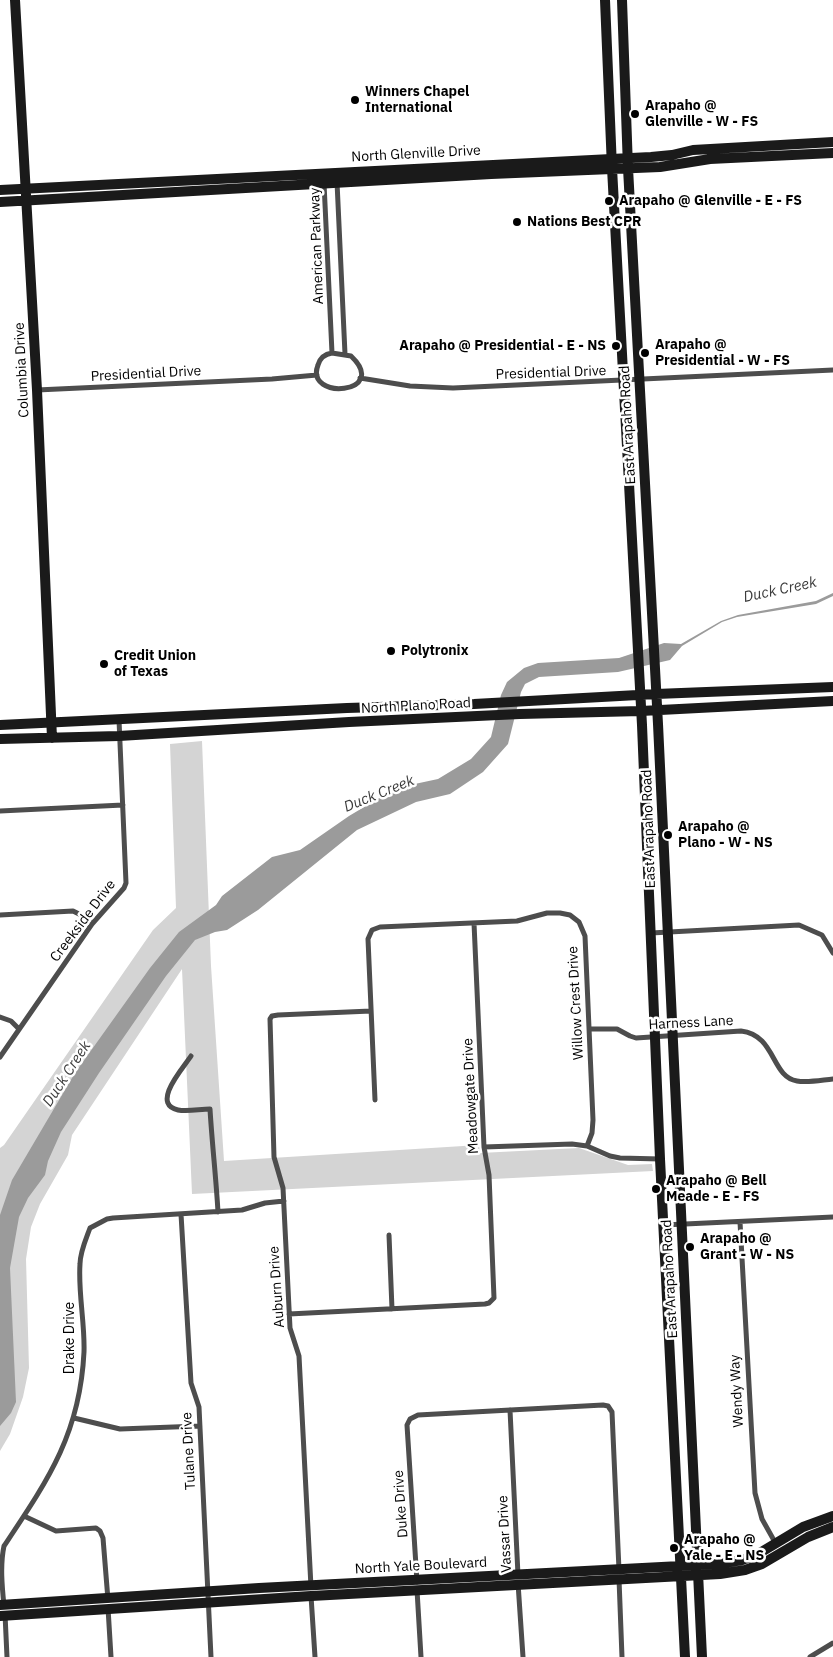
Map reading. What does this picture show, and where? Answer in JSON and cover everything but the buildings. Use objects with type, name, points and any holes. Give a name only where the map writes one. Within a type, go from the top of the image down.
[{"type":"main road","name":"Columbia Drive","points":[[15,0],[37,390],[52,738]]},
{"type":"main road","name":"East Arapaho Road","points":[[605,0],[636,643],[641,711],[658,1119],[684,1657]]},
{"type":"main road","name":"East Arapaho Road","points":[[622,0],[628,163],[657,710],[702,1657]]},
{"type":"main road","name":"North Glenville Drive","points":[[628,163],[693,150],[833,142]]},
{"type":"main road","points":[[723,148],[724,159]]},
{"type":"main road","name":"North Glenville Drive","points":[[0,190],[330,173],[465,171],[628,163],[660,167],[692,161],[833,153]]},
{"type":"main road","name":"North Glenville Drive","points":[[0,202],[324,184],[465,171]]},
{"type":"main road","points":[[616,236],[624,257],[634,272]]},
{"type":"main road","name":"North Plano Road","points":[[0,725],[833,687]]},
{"type":"main road","name":"North Plano Road","points":[[0,739],[119,736],[520,714],[641,711],[833,700]]},
{"type":"main road","points":[[205,715],[206,731]]},
{"type":"main road","points":[[658,1119],[675,1103]]},
{"type":"main road","name":"North Yale Boulevard","points":[[311,1591],[417,1591],[619,1569],[697,1565],[742,1560],[758,1554],[803,1527],[833,1516]]},
{"type":"main road","name":"North Yale Boulevard","points":[[2,1610],[311,1591],[417,1580],[619,1580],[680,1578],[745,1570],[781,1554],[808,1536],[833,1527]]},
{"type":"street","name":"American Parkway","points":[[332,353],[324,184],[330,173],[337,183],[346,354]]},
{"type":"street","points":[[328,258],[340,257]]},
{"type":"street","points":[[330,302],[342,302]]},
{"type":"street","points":[[332,353],[346,354],[351,356],[359,365],[360,378],[353,387],[341,389],[324,385],[316,375],[322,358],[332,353]]},
{"type":"street","name":"Presidential Drive","points":[[360,378],[410,386],[452,388],[833,370]]},
{"type":"street","name":"Presidential Drive","points":[[37,390],[272,379],[316,375]]},
{"type":"street","name":"Creekside Drive","points":[[0,1057],[92,924],[118,896],[126,883],[119,720]]},
{"type":"street","points":[[0,811],[123,805]]},
{"type":"street","points":[[0,915],[73,911],[85,917],[92,924]]},
{"type":"street","name":"Willow Crest Drive","points":[[371,1011],[368,938],[372,930],[380,927],[517,921],[560,913],[570,915],[579,922],[585,936],[593,1120],[592,1132],[587,1146]]},
{"type":"street","name":"Meadowgate Drive","points":[[392,1309],[484,1304],[489,1303],[494,1298],[489,1175],[484,1147],[474,923]]},
{"type":"street","points":[[650,933],[799,926],[822,935],[833,953]]},
{"type":"street","points":[[371,1011],[375,1100]]},
{"type":"street","name":"Auburn Drive","points":[[315,1657],[299,1356],[290,1328],[284,1201],[282,1184],[274,1157],[270,1019],[272,1016],[278,1015],[371,1011]]},
{"type":"street","points":[[0,1017],[11,1021],[19,1030]]},
{"type":"street","name":"Harness Lane","points":[[589,1029],[617,1029],[636,1038],[742,1031],[752,1032],[761,1039],[785,1076],[797,1081],[833,1079]]},
{"type":"street","points":[[191,1056],[168,1089],[167,1099],[170,1106],[175,1109],[210,1109],[218,1212]]},
{"type":"street","points":[[484,1147],[572,1144],[587,1146],[610,1156],[620,1158],[660,1159]]},
{"type":"street","name":"Drake Drive","points":[[7,1657],[2,1610],[1,1554],[4,1546],[46,1483],[64,1447],[74,1418],[82,1382],[84,1350],[80,1263],[90,1228],[113,1218],[242,1210],[265,1203],[284,1201]]},
{"type":"street","name":"Tulane Drive","points":[[181,1214],[191,1383],[199,1407],[211,1657]]},
{"type":"street","points":[[664,1225],[833,1217]]},
{"type":"street","name":"Wendy Way","points":[[740,1222],[755,1493],[762,1519],[781,1554]]},
{"type":"street","points":[[289,1314],[392,1309],[389,1235]]},
{"type":"street","points":[[510,1410],[603,1405],[608,1406],[612,1412],[622,1657]]},
{"type":"street","name":"Duke Drive","points":[[421,1657],[407,1425],[410,1419],[418,1415],[510,1410]]},
{"type":"street","name":"Vassar Drive","points":[[510,1410],[523,1657]]},
{"type":"street","points":[[74,1418],[120,1429],[200,1426]]},
{"type":"street","points":[[24,1516],[56,1531],[96,1528],[100,1531],[103,1538],[110,1657]]},
{"type":"street","points":[[810,1657],[833,1643]]},
{"type":"shaded area","points":[[833,593],[833,596],[816,604],[737,617],[722,622],[682,646],[670,660],[618,672],[539,677],[525,684],[521,692],[508,744],[483,772],[450,794],[416,802],[357,830],[258,910],[227,930],[215,932],[195,940],[166,976],[61,1132],[48,1161],[45,1175],[28,1198],[19,1217],[10,1268],[16,1402],[11,1413],[0,1426],[0,1215],[12,1180],[75,1073],[150,968],[179,932],[216,905],[222,896],[272,857],[300,850],[349,816],[396,788],[438,779],[471,759],[491,737],[501,695],[507,682],[524,668],[538,663],[619,658],[664,643],[681,644],[721,621],[738,615],[816,601]]},
{"type":"shaded area","points":[[202,741],[211,966],[224,1161],[479,1145],[480,1153],[579,1148],[628,1165],[652,1164],[653,1171],[192,1194],[182,969],[72,1135],[68,1155],[40,1204],[31,1227],[26,1259],[29,1368],[23,1397],[10,1434],[0,1451],[0,1148],[4,1145],[153,930],[176,908],[170,744]]},
{"type":"place","name":"Winners Chapel International","points":[[355,100]]},
{"type":"place","name":"Arapaho @ Glenville - W - FS","points":[[635,114]]},
{"type":"place","name":"Arapaho @ Glenville - E - FS","points":[[609,201]]},
{"type":"place","name":"Nations Best CPR","points":[[517,222]]},
{"type":"place","name":"Arapaho @ Presidential - E - NS","points":[[616,346]]},
{"type":"place","name":"Arapaho @ Presidential - W - FS","points":[[645,353]]},
{"type":"place","name":"Polytronix","points":[[391,651]]},
{"type":"place","name":"Credit Union of Texas","points":[[104,664]]},
{"type":"place","name":"Arapaho @ Plano - W - NS","points":[[668,835]]},
{"type":"place","name":"Arapaho @ Bell Meade - E - FS","points":[[656,1189]]},
{"type":"place","name":"Arapaho @ Grant - W - NS","points":[[690,1247]]},
{"type":"place","name":"Arapaho @ Yale - E - NS","points":[[674,1548]]},
{"type":"water label","name":"Duck Creek","points":[[780,590]]},
{"type":"water label","name":"Duck Creek","points":[[379,794]]},
{"type":"water label","name":"Duck Creek","points":[[67,1074]]}]
